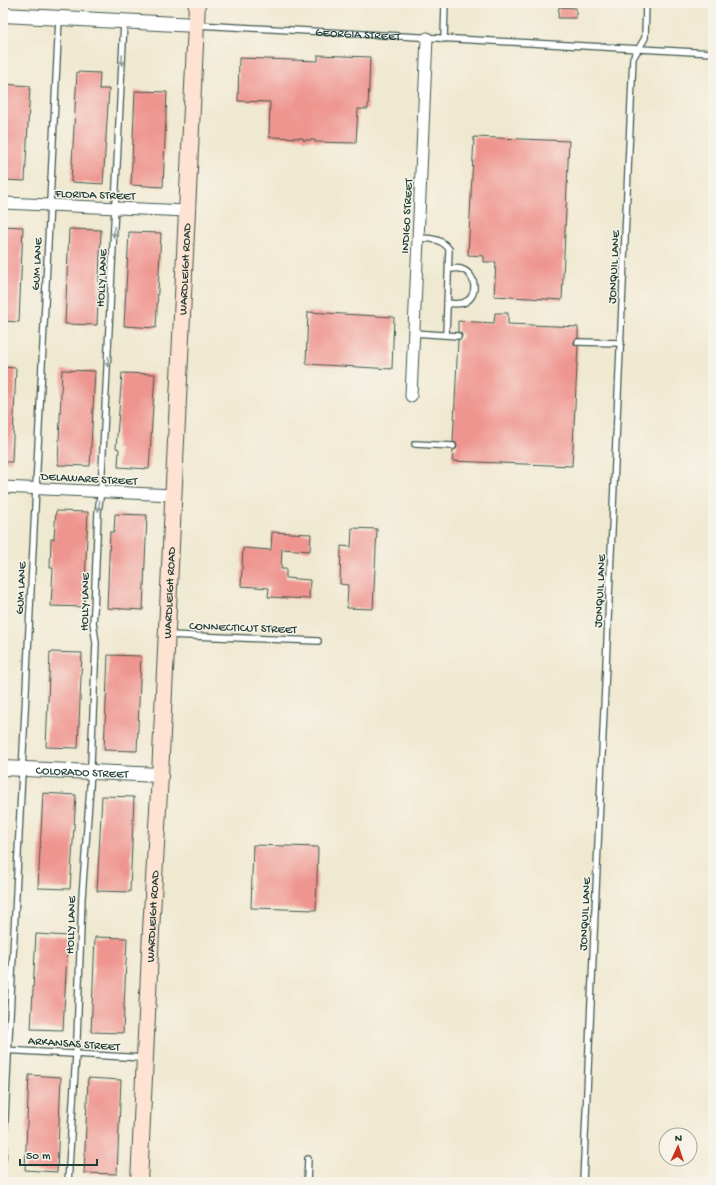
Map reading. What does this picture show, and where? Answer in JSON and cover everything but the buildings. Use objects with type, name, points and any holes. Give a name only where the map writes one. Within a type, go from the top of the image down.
[{"type":"main road","name":"WARDLEIGH ROAD","points":[[139,1182],[144,1058],[174,495],[197,3]]},
{"type":"street","name":"GEORGIA STREET","points":[[3,15],[196,25]]},
{"type":"street","name":"INDIGO STREET","points":[[411,396],[427,38]]},
{"type":"street","name":"FLORIDA STREET","points":[[3,203],[187,211]]},
{"type":"street","name":"DELAWARE STREET","points":[[3,487],[174,495]]},
{"type":"street","name":"COLORADO STREET","points":[[3,768],[160,775]]},
{"type":"lane","points":[[444,39],[445,3]]},
{"type":"lane","name":"JONQUIL LANE","points":[[583,1182],[633,58],[644,38],[646,3]]},
{"type":"lane","name":"GUM LANE","points":[[3,1159],[6,1050],[22,769],[59,18]]},
{"type":"lane","name":"HOLLY LANE","points":[[68,1182],[76,1055],[82,897],[96,643],[93,622],[98,512],[101,491],[124,21]]},
{"type":"lane","name":"GEORGIA STREET","points":[[196,25],[713,53]]},
{"type":"lane","points":[[419,238],[434,239],[444,244],[449,249],[446,335]]},
{"type":"lane","points":[[447,303],[457,304],[465,302],[471,296],[474,289],[473,280],[469,274],[459,269],[449,268]]},
{"type":"lane","points":[[414,333],[458,336]]},
{"type":"lane","points":[[578,342],[621,343]]},
{"type":"lane","points":[[416,444],[453,446]]},
{"type":"lane","name":"CONNECTICUT STREET","points":[[167,635],[318,641]]},
{"type":"lane","name":"ARKANSAS STREET","points":[[6,1050],[144,1058]]},
{"type":"lane","points":[[307,1182],[308,1159]]}]
